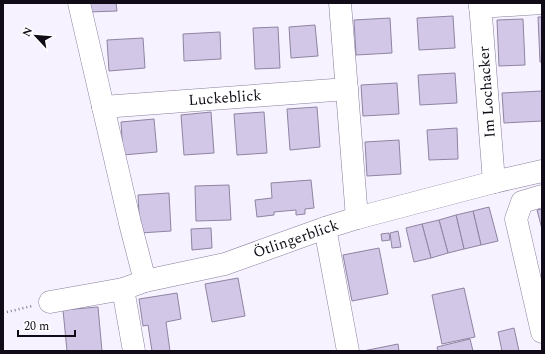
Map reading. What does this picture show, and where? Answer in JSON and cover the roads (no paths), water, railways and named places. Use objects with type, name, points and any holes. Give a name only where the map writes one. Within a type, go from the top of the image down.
[{"type":"street","points":[[79,3],[145,281]]},
{"type":"street","points":[[340,3],[357,218]]},
{"type":"street","points":[[480,5],[542,3]]},
{"type":"street","name":"Im Lochacker","points":[[480,5],[494,182]]},
{"type":"street","name":"Luckeblick","points":[[103,107],[347,90]]},
{"type":"street","name":"Ötlingerblick","points":[[50,302],[123,289],[145,281],[225,264],[357,218],[542,171]]},
{"type":"street","points":[[542,196],[522,202],[516,219],[542,332]]},
{"type":"street","points":[[325,228],[348,351]]},
{"type":"street","points":[[123,289],[134,351]]}]
